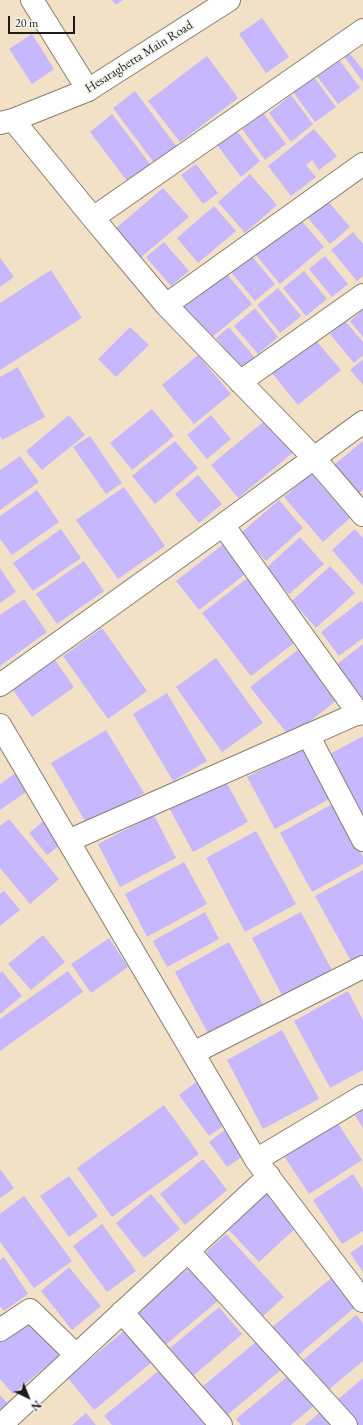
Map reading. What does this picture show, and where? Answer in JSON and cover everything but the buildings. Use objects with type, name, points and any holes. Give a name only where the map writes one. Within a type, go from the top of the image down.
[{"type":"street","points":[[32,0],[88,90]]},
{"type":"street","name":"Hesaraghetta Main Road","points":[[7,122],[88,90],[229,0]]},
{"type":"street","points":[[93,218],[363,30]]},
{"type":"street","points":[[7,122],[93,218],[166,305],[314,458],[363,515]]},
{"type":"street","points":[[166,305],[363,164]]},
{"type":"street","points":[[240,382],[363,295]]},
{"type":"street","points":[[0,685],[223,525],[363,422]]},
{"type":"street","points":[[68,841],[361,713],[223,525]]},
{"type":"street","points":[[0,725],[193,1054],[262,1168],[363,1301]]},
{"type":"street","points":[[308,735],[363,840]]},
{"type":"street","points":[[193,1054],[363,967]]},
{"type":"street","points":[[1,1425],[188,1251],[262,1168],[363,1096]]},
{"type":"street","points":[[188,1251],[346,1425]]},
{"type":"street","points":[[0,1330],[30,1310],[76,1356]]},
{"type":"street","points":[[122,1312],[221,1425]]}]
